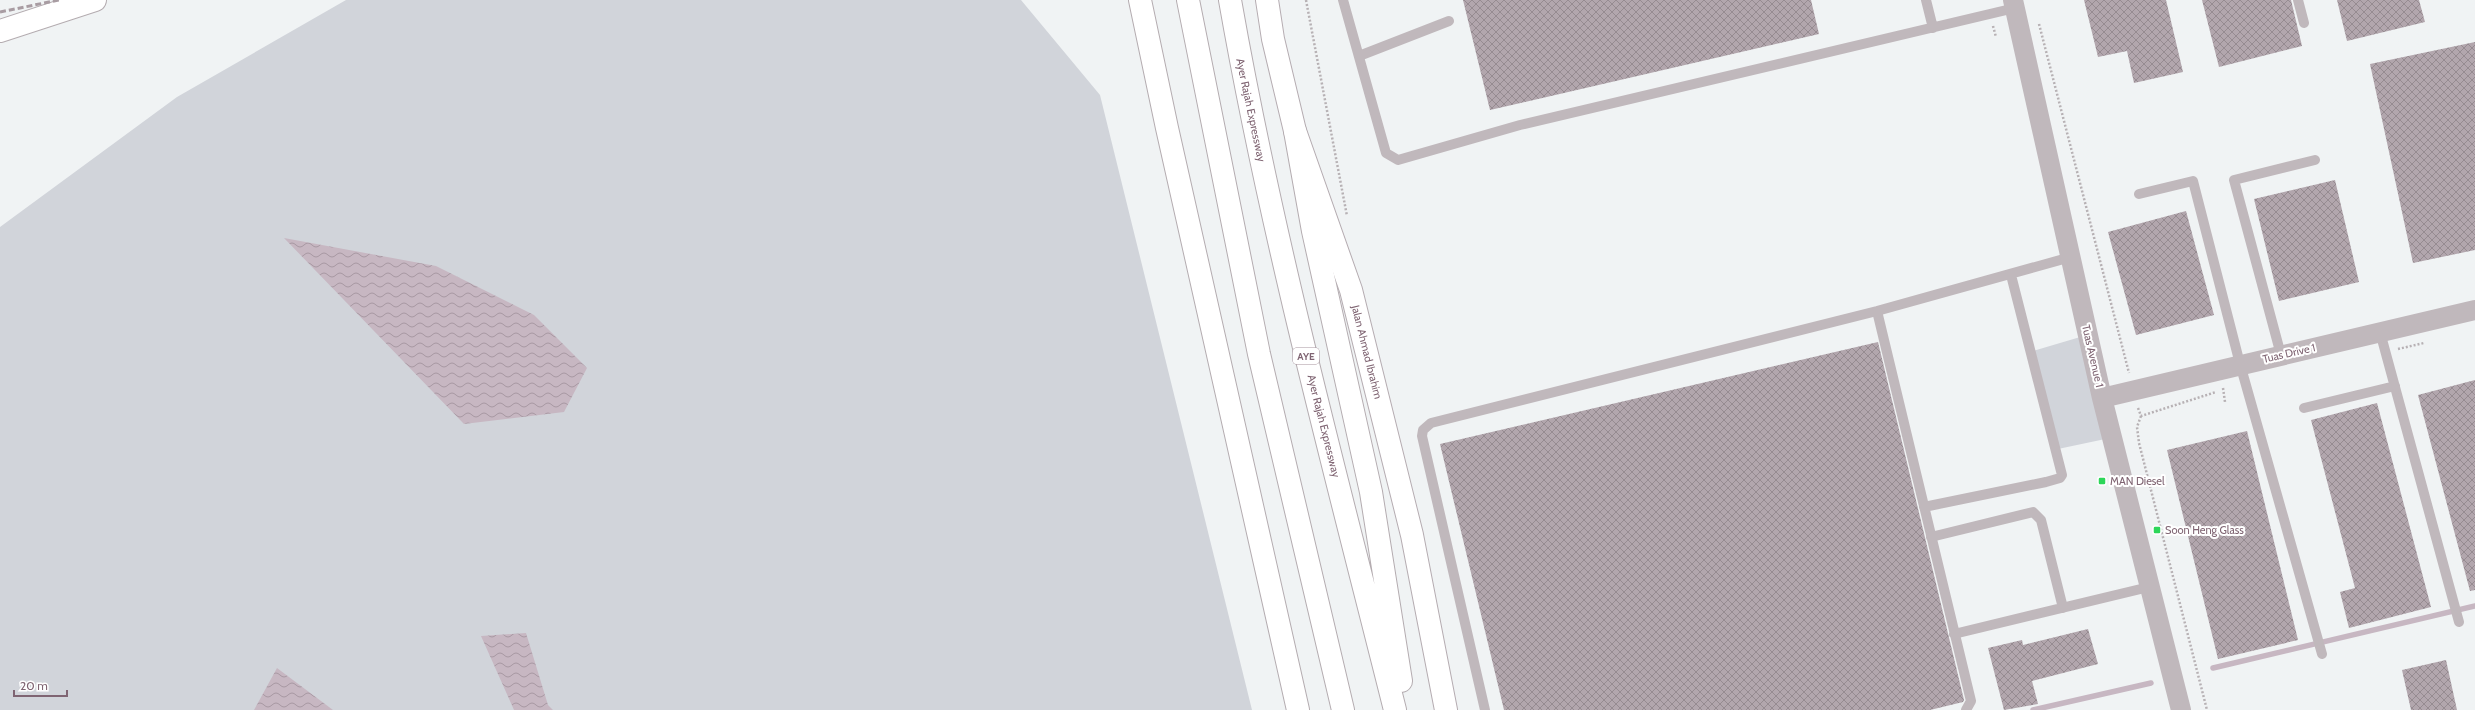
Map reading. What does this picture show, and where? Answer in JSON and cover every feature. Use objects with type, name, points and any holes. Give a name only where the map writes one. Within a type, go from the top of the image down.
[{"type":"main road","points":[[0,31],[95,0]]},
{"type":"main road","points":[[1140,0],[1166,128],[1298,710]]},
{"type":"main road","points":[[1188,0],[1259,354],[1343,710]]},
{"type":"main road","name":"Ayer Rajah Expressway","points":[[1230,0],[1241,66],[1301,338],[1395,710]]},
{"type":"main road","name":"Jalan Ahmad Ibrahim","points":[[1267,0],[1273,39],[1295,131],[1351,290],[1412,535],[1446,710]]},
{"type":"main road","points":[[1295,131],[1313,231],[1371,492],[1406,710]]},
{"type":"street","name":"Tuas Avenue 1","points":[[2014,4],[2102,398],[2180,710]]},
{"type":"street","name":"Tuas Drive 1","points":[[2102,398],[2240,364],[2281,356],[2475,310]]},
{"type":"lane","points":[[1343,0],[1386,153],[1398,160],[1520,125],[1933,28],[2014,4]]},
{"type":"lane","points":[[1926,0],[1933,28]]},
{"type":"lane","points":[[2298,0],[2304,23]]},
{"type":"lane","points":[[1359,56],[1449,21]]},
{"type":"lane","points":[[2281,356],[2234,180],[2315,160]]},
{"type":"lane","points":[[2139,194],[2193,181],[2240,364],[2322,654]]},
{"type":"lane","points":[[1485,710],[1422,436],[1426,426],[1431,423],[1877,311],[2071,257]]},
{"type":"lane","points":[[1924,507],[2046,482],[2060,478],[2062,475],[2011,274]]},
{"type":"lane","points":[[1877,311],[1971,701],[1966,710]]},
{"type":"lane","points":[[2380,332],[2459,622]]},
{"type":"lane","points":[[2304,408],[2394,386]]},
{"type":"lane","points":[[1931,537],[2033,512],[2037,514],[2041,520],[2063,608]]},
{"type":"lane","points":[[1954,634],[2149,587]]},
{"type":"path","points":[[2039,23],[2131,380]]},
{"type":"path","points":[[2141,416],[2137,427],[2139,443],[2207,710]]},
{"type":"shaded area","points":[[346,0],[1021,0],[1100,95],[1252,710],[0,710],[0,227],[177,97]]},
{"type":"shaded area","points":[[2087,335],[2110,438],[2058,449],[2033,351]]},
{"type":"water","points":[[284,238],[436,266],[534,315],[587,368],[564,412],[464,424]]},
{"type":"water","points":[[526,633],[548,705],[553,710],[514,710],[481,636]]},
{"type":"water","points":[[277,668],[333,710],[254,710]]},
{"type":"building","points":[[1463,0],[1811,0],[1819,34],[1490,110]]},
{"type":"building","points":[[2084,0],[2166,0],[2183,72],[2134,83],[2127,51],[2098,57]]},
{"type":"building","points":[[2202,0],[2291,0],[2302,46],[2219,67]]},
{"type":"building","points":[[2337,0],[2419,0],[2425,22],[2347,41]]},
{"type":"building","points":[[2475,42],[2475,250],[2413,263],[2370,64]]},
{"type":"building","points":[[2335,180],[2359,282],[2279,301],[2254,199]]},
{"type":"building","points":[[2186,211],[2214,315],[2136,335],[2108,232]]},
{"type":"building","points":[[1878,342],[1964,700],[1963,702],[1930,710],[1504,710],[1440,444]]},
{"type":"building","points":[[2475,380],[2475,590],[2470,591],[2418,395]]},
{"type":"building","points":[[2377,403],[2431,607],[2349,628],[2340,592],[2355,588],[2311,420]]},
{"type":"building","points":[[2247,431],[2298,640],[2218,659],[2167,450]]},
{"type":"building","points":[[2088,629],[2098,664],[2032,681],[2038,704],[2004,710],[1988,648],[2022,640],[2023,645]]},
{"type":"building","points":[[2446,660],[2457,710],[2411,710],[2402,670]]},
{"type":"waterway","points":[[2213,668],[2475,606]]},
{"type":"waterway","points":[[2033,710],[2151,683]]},
{"type":"railway","points":[[0,12],[59,0]]},
{"type":"place","name":"MAN Diesel","points":[[2102,481]]},
{"type":"place","name":"Soon Heng Glass","points":[[2157,530]]}]
